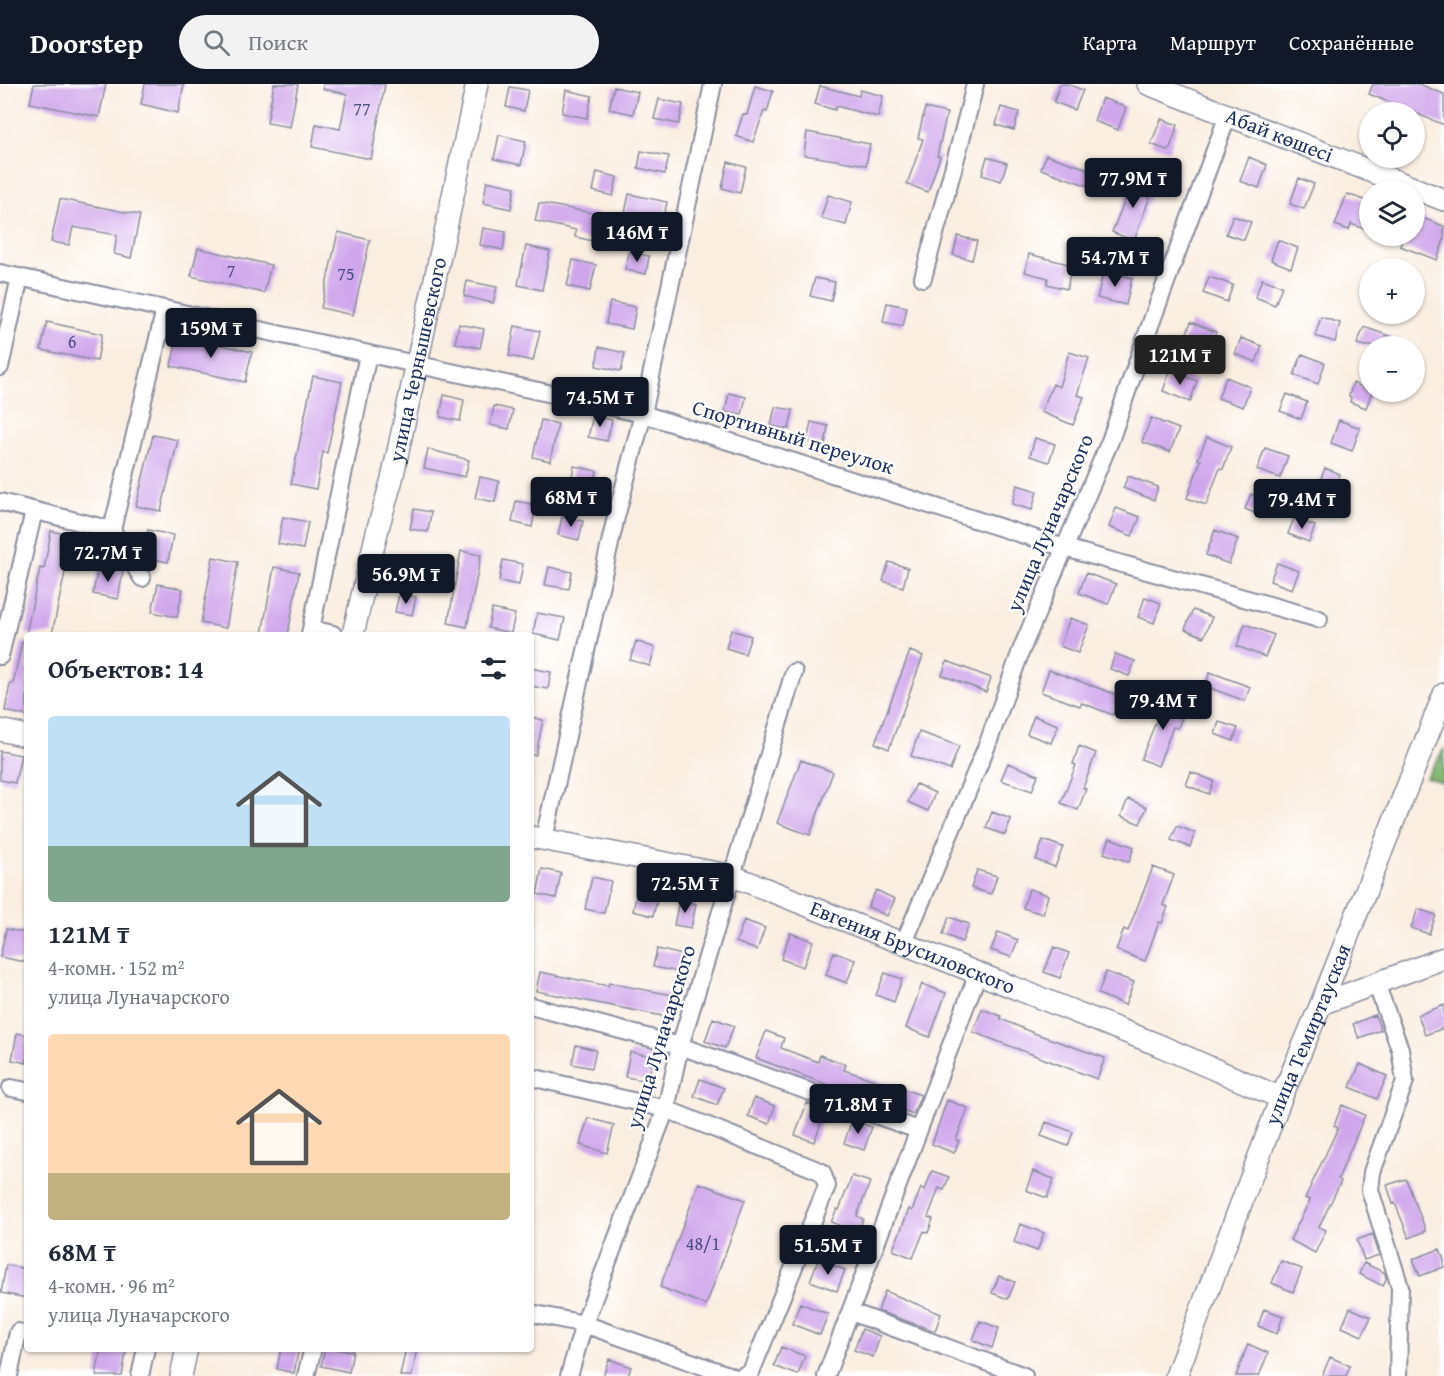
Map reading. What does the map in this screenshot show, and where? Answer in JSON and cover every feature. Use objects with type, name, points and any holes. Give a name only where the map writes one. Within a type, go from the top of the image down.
[{"type":"street","name":"улица Чернышевского","points":[[353,632],[392,479],[477,84]]},
{"type":"street","points":[[537,838],[643,414],[713,84]]},
{"type":"street","points":[[923,278],[931,242],[963,136],[975,84]]},
{"type":"street","name":"Абай көшесі","points":[[1148,84],[1444,200]]},
{"type":"street","name":"улица Луначарского","points":[[903,945],[988,743],[1022,648],[1110,441],[1228,115]]},
{"type":"street","name":"Спортивный переулок","points":[[0,273],[643,414],[1065,548],[1319,619]]},
{"type":"street","points":[[0,368],[20,277]]},
{"type":"street","points":[[112,530],[165,309]]},
{"type":"street","points":[[311,632],[368,354]]},
{"type":"street","points":[[0,502],[112,530],[142,578]]},
{"type":"street","points":[[0,656],[34,512]]},
{"type":"street","name":"улица Луначарского","points":[[568,1376],[584,1324],[666,1109],[680,1046],[794,672]]},
{"type":"street","name":"улица Темиртауская","points":[[1176,1376],[1281,1098],[1321,1004],[1444,693]]},
{"type":"street","points":[[0,730],[24,735]]},
{"type":"street","name":"Евгения Брусиловского","points":[[537,838],[733,876],[1156,1044],[1281,1098]]},
{"type":"street","points":[[1321,1004],[1444,958]]},
{"type":"street","points":[[826,1376],[978,973]]},
{"type":"street","points":[[1376,983],[1400,1049],[1406,1081],[1372,1172],[1370,1190],[1400,1287],[1398,1376]]},
{"type":"street","points":[[534,1007],[680,1046],[918,1130]]},
{"type":"street","points":[[534,1078],[666,1109],[822,1172],[826,1186],[751,1372],[742,1376]]},
{"type":"street","points":[[851,1312],[1024,1376]]},
{"type":"street","points":[[534,1314],[584,1324],[731,1376]]},
{"type":"street","points":[[9,1376],[18,1332]]},
{"type":"street","points":[[140,1376],[145,1352]]},
{"type":"street","points":[[181,1376],[186,1352]]},
{"type":"street","points":[[306,1376],[312,1352]]},
{"type":"green space","points":[[1444,749],[1444,783],[1426,777]]},
{"type":"building","points":[[34,84],[106,84],[99,117],[30,103]]},
{"type":"building","points":[[145,84],[184,84],[178,113],[141,104]]},
{"type":"building","points":[[274,84],[298,84],[290,127],[267,123]]},
{"type":"building","points":[[323,84],[385,84],[371,159],[312,147],[316,124],[340,129],[347,94],[323,89]]},
{"type":"building","points":[[1060,84],[1083,90],[1075,110],[1054,102]]},
{"type":"building","points":[[1373,84],[1419,84],[1444,94],[1444,125],[1425,117],[1425,102],[1388,102],[1369,94]]},
{"type":"building","points":[[755,86],[773,91],[767,112],[764,111],[753,142],[736,136],[743,114],[747,115]]},
{"type":"building","points":[[820,86],[859,96],[860,90],[883,96],[878,117],[836,106],[835,110],[815,104]]},
{"type":"building","points":[[510,87],[528,90],[524,111],[506,107]]},
{"type":"building","points":[[614,87],[638,92],[633,114],[609,109]]},
{"type":"building","points":[[566,90],[592,96],[587,118],[562,113]]},
{"type":"building","points":[[1102,98],[1126,107],[1118,130],[1094,121]]},
{"type":"building","points":[[659,99],[683,104],[679,124],[654,119]]},
{"type":"building","points":[[1001,107],[1019,112],[1014,130],[996,125]]},
{"type":"building","points":[[925,108],[947,113],[937,156],[940,157],[928,192],[907,184],[923,139],[918,138]]},
{"type":"building","points":[[1161,119],[1178,125],[1169,151],[1151,144]]},
{"type":"building","points":[[807,132],[870,144],[866,165],[804,155]]},
{"type":"building","points":[[499,135],[526,141],[521,165],[494,159]]},
{"type":"building","points":[[641,151],[669,156],[665,174],[638,168]]},
{"type":"building","points":[[1046,155],[1100,173],[1094,188],[1041,169]]},
{"type":"building","points":[[987,157],[1007,163],[1001,181],[982,175]]},
{"type":"building","points":[[1249,157],[1267,165],[1259,188],[1240,181]]},
{"type":"building","points":[[728,162],[746,167],[740,193],[722,188]]},
{"type":"building","points":[[597,172],[617,177],[613,196],[593,191]]},
{"type":"building","points":[[1134,177],[1154,185],[1134,241],[1112,232]]},
{"type":"building","points":[[1299,178],[1314,184],[1304,209],[1290,204]]},
{"type":"building","points":[[487,181],[515,187],[511,209],[483,203]]},
{"type":"building","points":[[629,194],[667,202],[663,221],[625,213]]},
{"type":"building","points":[[1347,194],[1359,198],[1359,227],[1351,224],[1349,230],[1335,225]]},
{"type":"building","points":[[828,195],[852,202],[846,225],[821,218]]},
{"type":"building","points":[[60,199],[140,215],[131,258],[114,254],[117,235],[73,227],[69,245],[51,242]]},
{"type":"building","points":[[539,203],[599,214],[593,241],[575,237],[576,230],[535,221]]},
{"type":"building","points":[[1233,216],[1251,222],[1244,240],[1226,234]]},
{"type":"building","points":[[1425,219],[1444,226],[1444,240],[1437,260],[1400,246],[1425,246]]},
{"type":"building","points":[[483,228],[506,232],[503,250],[480,245]]},
{"type":"building","points":[[338,232],[370,240],[353,315],[321,308]]},
{"type":"building","points":[[958,236],[977,241],[972,260],[953,255]]},
{"type":"building","points":[[1278,240],[1298,248],[1291,268],[1271,260]]},
{"type":"building","points":[[526,246],[550,251],[542,290],[518,285]]},
{"type":"building","points":[[198,248],[271,265],[264,293],[191,276]]},
{"type":"building","points":[[629,252],[649,256],[646,274],[625,270]]},
{"type":"building","points":[[1029,254],[1072,265],[1067,289],[1047,284],[1048,278],[1025,272]]},
{"type":"building","points":[[573,260],[596,265],[590,291],[567,286]]},
{"type":"building","points":[[1104,270],[1132,278],[1126,305],[1097,298]]},
{"type":"building","points":[[1209,277],[1233,285],[1227,302],[1203,293]]},
{"type":"building","points":[[815,278],[835,282],[831,301],[810,296]]},
{"type":"building","points":[[1262,279],[1282,286],[1275,305],[1255,297]]},
{"type":"building","points":[[467,281],[497,287],[493,303],[464,296]]},
{"type":"building","points":[[610,302],[636,307],[632,329],[606,324]]},
{"type":"building","points":[[887,303],[907,307],[903,326],[883,322]]},
{"type":"building","points":[[1321,317],[1340,323],[1335,342],[1315,336]]},
{"type":"building","points":[[47,322],[102,334],[97,361],[41,350]]},
{"type":"building","points":[[1191,322],[1216,332],[1207,356],[1182,346]]},
{"type":"building","points":[[459,324],[484,329],[480,348],[455,343]]},
{"type":"building","points":[[515,326],[540,331],[533,361],[509,356]]},
{"type":"building","points":[[1364,327],[1389,336],[1360,336]]},
{"type":"building","points":[[178,335],[252,352],[245,382],[171,366]]},
{"type":"building","points":[[1241,338],[1262,346],[1256,362],[1235,354]]},
{"type":"building","points":[[599,347],[625,353],[621,371],[596,366]]},
{"type":"building","points":[[1069,352],[1089,358],[1077,395],[1084,397],[1073,425],[1041,412],[1053,384],[1059,387]]},
{"type":"building","points":[[1302,354],[1325,363],[1318,384],[1294,375]]},
{"type":"building","points":[[1170,371],[1197,381],[1190,402],[1163,391]]},
{"type":"building","points":[[313,376],[342,382],[327,453],[323,452],[316,489],[291,484]]},
{"type":"building","points":[[1226,377],[1250,387],[1243,407],[1218,398]]},
{"type":"building","points":[[1353,383],[1359,386],[1359,402],[1368,402],[1366,408],[1350,402],[1351,397],[1349,396]]},
{"type":"building","points":[[729,393],[746,397],[742,415],[725,412]]},
{"type":"building","points":[[1287,394],[1307,402],[1301,419],[1280,411]]},
{"type":"building","points":[[444,395],[464,400],[460,421],[440,417]]},
{"type":"building","points":[[494,406],[513,410],[509,429],[490,425]]},
{"type":"building","points":[[775,407],[793,410],[789,429],[771,426]]},
{"type":"building","points":[[593,416],[612,420],[607,441],[588,437]]},
{"type":"building","points":[[1151,418],[1179,429],[1170,452],[1142,442]]},
{"type":"building","points":[[541,420],[558,424],[550,461],[533,457]]},
{"type":"building","points":[[1339,420],[1360,428],[1352,451],[1331,443]]},
{"type":"building","points":[[811,422],[828,426],[825,445],[807,441]]},
{"type":"building","points":[[153,435],[178,440],[161,511],[136,506]]},
{"type":"building","points":[[1207,437],[1231,447],[1206,505],[1187,498]]},
{"type":"building","points":[[1035,438],[1055,444],[1049,462],[1030,456]]},
{"type":"building","points":[[1265,448],[1288,456],[1280,478],[1257,470]]},
{"type":"building","points":[[428,449],[469,460],[465,477],[424,468]]},
{"type":"building","points":[[574,466],[597,471],[593,491],[570,486]]},
{"type":"building","points":[[1325,468],[1340,474],[1332,497],[1316,491]]},
{"type":"building","points":[[1128,476],[1158,487],[1154,500],[1123,488]]},
{"type":"building","points":[[480,477],[499,481],[495,502],[475,498]]},
{"type":"building","points":[[1017,485],[1037,491],[1032,510],[1012,504]]},
{"type":"building","points":[[1251,494],[1270,501],[1264,517],[1245,509]]},
{"type":"building","points":[[516,501],[536,505],[532,527],[512,522]]},
{"type":"building","points":[[1116,508],[1140,517],[1132,536],[1109,527]]},
{"type":"building","points":[[414,509],[431,512],[428,532],[410,529]]},
{"type":"building","points":[[283,517],[308,522],[303,549],[278,544]]},
{"type":"building","points":[[562,517],[583,521],[579,540],[558,535]]},
{"type":"building","points":[[1294,518],[1315,526],[1309,542],[1288,534]]},
{"type":"building","points":[[148,530],[173,535],[168,562],[142,557]]},
{"type":"building","points":[[1215,530],[1238,539],[1229,564],[1206,555]]},
{"type":"building","points":[[51,531],[76,536],[70,563],[67,563],[52,632],[26,632],[40,568],[44,569]]},
{"type":"building","points":[[461,551],[481,555],[467,627],[448,623]]},
{"type":"building","points":[[213,557],[238,562],[226,628],[201,623]]},
{"type":"building","points":[[503,560],[523,564],[519,585],[499,581]]},
{"type":"building","points":[[889,562],[908,568],[903,587],[883,581]]},
{"type":"building","points":[[1277,563],[1299,571],[1292,589],[1270,581]]},
{"type":"building","points":[[98,567],[123,571],[118,599],[93,594]]},
{"type":"building","points":[[274,567],[299,572],[288,632],[262,632]]},
{"type":"building","points":[[549,567],[572,572],[569,589],[545,585]]},
{"type":"building","points":[[1086,573],[1116,584],[1108,604],[1079,593]]},
{"type":"building","points":[[158,584],[183,589],[177,617],[152,612]]},
{"type":"building","points":[[399,594],[416,597],[412,615],[395,612]]},
{"type":"building","points":[[1145,597],[1161,603],[1154,623],[1138,617]]},
{"type":"building","points":[[492,609],[515,614],[511,632],[488,628]]},
{"type":"building","points":[[1193,610],[1212,617],[1204,637],[1185,629]]},
{"type":"building","points":[[537,613],[565,618],[560,640],[534,634]]},
{"type":"building","points":[[1070,618],[1089,625],[1078,653],[1060,646]]},
{"type":"building","points":[[1245,624],[1274,635],[1265,657],[1237,646]]},
{"type":"building","points":[[731,630],[751,636],[745,654],[726,648]]},
{"type":"building","points":[[636,641],[655,648],[650,666],[630,660]]},
{"type":"building","points":[[22,642],[24,642],[24,715],[5,711],[10,684],[13,684]]},
{"type":"building","points":[[910,651],[923,656],[889,749],[875,743]]},
{"type":"building","points":[[1115,654],[1135,661],[1129,676],[1110,669]]},
{"type":"building","points":[[947,661],[991,678],[986,692],[942,675]]},
{"type":"building","points":[[534,669],[551,672],[548,689],[534,687]]},
{"type":"building","points":[[1049,670],[1120,696],[1113,715],[1082,703],[1080,706],[1041,692]]},
{"type":"building","points":[[1210,672],[1250,687],[1245,701],[1205,686]]},
{"type":"building","points":[[1165,699],[1186,707],[1178,728],[1173,727],[1158,766],[1141,759]]},
{"type":"building","points":[[1034,716],[1058,725],[1051,743],[1027,734]]},
{"type":"building","points":[[534,718],[543,720],[536,755],[534,755]]},
{"type":"building","points":[[1219,722],[1238,728],[1233,741],[1215,734]]},
{"type":"building","points":[[919,732],[959,746],[950,770],[911,756]]},
{"type":"building","points":[[1079,746],[1096,753],[1083,788],[1086,789],[1078,810],[1061,803],[1076,765],[1073,764]]},
{"type":"building","points":[[0,751],[21,755],[15,783],[0,780]]},
{"type":"building","points":[[801,760],[833,772],[810,835],[777,823]]},
{"type":"building","points":[[1008,763],[1038,775],[1032,791],[1001,780]]},
{"type":"building","points":[[1191,772],[1214,781],[1209,794],[1186,785]]},
{"type":"building","points":[[916,784],[935,793],[928,811],[908,802]]},
{"type":"building","points":[[1128,799],[1147,807],[1140,824],[1121,816]]},
{"type":"building","points":[[992,812],[1011,819],[1005,835],[986,828]]},
{"type":"building","points":[[1177,826],[1195,833],[1190,847],[1171,840]]},
{"type":"building","points":[[1110,838],[1134,847],[1129,862],[1104,853]]},
{"type":"building","points":[[1043,840],[1063,847],[1055,867],[1036,860]]},
{"type":"building","points":[[1153,867],[1174,875],[1163,905],[1168,907],[1162,923],[1159,922],[1145,961],[1116,950],[1124,929],[1128,931]]},
{"type":"building","points":[[542,869],[561,873],[556,898],[537,894]]},
{"type":"building","points":[[977,870],[997,876],[991,894],[971,888]]},
{"type":"building","points":[[592,877],[611,881],[604,913],[585,909]]},
{"type":"building","points":[[1029,889],[1048,895],[1043,914],[1023,908]]},
{"type":"building","points":[[876,890],[895,899],[887,916],[868,907]]},
{"type":"building","points":[[637,891],[658,896],[653,916],[633,911]]},
{"type":"building","points":[[679,900],[696,904],[691,928],[674,925]]},
{"type":"building","points":[[1418,909],[1436,915],[1429,934],[1411,928]]},
{"type":"building","points":[[949,917],[969,924],[962,942],[943,934]]},
{"type":"building","points":[[744,920],[765,928],[757,950],[736,942]]},
{"type":"building","points":[[6,929],[24,932],[24,962],[0,957]]},
{"type":"building","points":[[998,932],[1018,940],[1011,957],[991,950]]},
{"type":"building","points":[[790,933],[813,941],[803,967],[781,959]]},
{"type":"building","points":[[1054,947],[1069,953],[1060,978],[1044,972]]},
{"type":"building","points":[[657,949],[683,955],[679,972],[653,967]]},
{"type":"building","points":[[834,952],[855,960],[847,983],[826,975]]},
{"type":"building","points":[[540,972],[608,986],[609,983],[673,995],[668,1017],[536,991]]},
{"type":"building","points":[[1106,972],[1134,982],[1125,1005],[1098,994]]},
{"type":"building","points":[[885,973],[902,979],[894,1002],[876,995]]},
{"type":"building","points":[[922,984],[946,993],[930,1037],[906,1028]]},
{"type":"building","points":[[1444,1005],[1444,1028],[1425,1035],[1418,1015]]},
{"type":"building","points":[[982,1009],[1031,1032],[1105,1058],[1097,1079],[973,1032]]},
{"type":"building","points":[[1375,1015],[1381,1030],[1359,1038],[1353,1024]]},
{"type":"building","points":[[713,1018],[734,1026],[725,1048],[705,1041]]},
{"type":"building","points":[[766,1031],[784,1038],[781,1048],[818,1062],[820,1055],[846,1065],[844,1070],[921,1095],[913,1114],[756,1058]]},
{"type":"building","points":[[17,1033],[24,1034],[24,1062],[12,1060]]},
{"type":"building","points":[[576,1045],[596,1050],[592,1068],[572,1064]]},
{"type":"building","points":[[630,1052],[653,1056],[648,1081],[625,1077]]},
{"type":"building","points":[[1360,1064],[1387,1076],[1377,1099],[1350,1087]]},
{"type":"building","points":[[700,1079],[724,1088],[717,1105],[694,1096]]},
{"type":"building","points":[[754,1098],[775,1106],[769,1124],[748,1116]]},
{"type":"building","points":[[947,1100],[968,1108],[956,1140],[959,1141],[954,1153],[932,1144]]},
{"type":"building","points":[[807,1103],[826,1110],[814,1142],[795,1135]]},
{"type":"building","points":[[1342,1105],[1365,1115],[1338,1179],[1341,1181],[1319,1227],[1326,1230],[1315,1253],[1290,1240],[1310,1200],[1305,1198],[1338,1128],[1334,1126]]},
{"type":"building","points":[[588,1118],[614,1125],[607,1153],[580,1145]]},
{"type":"building","points":[[852,1120],[872,1127],[864,1150],[844,1143]]},
{"type":"building","points":[[1046,1122],[1073,1132],[1068,1146],[1041,1136]]},
{"type":"building","points":[[932,1171],[949,1177],[944,1190],[939,1188],[928,1217],[933,1219],[928,1233],[924,1231],[913,1258],[893,1250],[909,1209],[912,1211],[921,1188],[925,1190]]},
{"type":"building","points":[[1033,1171],[1054,1179],[1047,1198],[1026,1190]]},
{"type":"building","points":[[852,1176],[870,1182],[857,1216],[863,1219],[858,1232],[831,1222],[837,1209],[839,1210]]},
{"type":"building","points":[[1406,1179],[1426,1231],[1409,1238],[1387,1185]]},
{"type":"building","points":[[699,1183],[745,1200],[706,1305],[660,1287]]},
{"type":"building","points":[[1020,1224],[1044,1233],[1037,1251],[1014,1242]]},
{"type":"building","points":[[1373,1234],[1379,1255],[1364,1260],[1357,1240]]},
{"type":"building","points":[[1440,1249],[1444,1267],[1420,1276],[1413,1259]]},
{"type":"building","points":[[818,1260],[845,1270],[837,1291],[810,1281]]},
{"type":"building","points":[[1281,1261],[1302,1269],[1293,1292],[1272,1283]]},
{"type":"building","points":[[1364,1263],[1385,1273],[1386,1279],[1383,1286],[1359,1274]]},
{"type":"building","points":[[6,1265],[24,1268],[24,1297],[1,1293]]},
{"type":"building","points":[[999,1276],[1015,1282],[1008,1299],[992,1293]]},
{"type":"building","points":[[885,1291],[941,1314],[935,1331],[878,1311]]},
{"type":"building","points":[[800,1303],[828,1314],[820,1335],[792,1324]]},
{"type":"building","points":[[1350,1308],[1371,1317],[1362,1336],[1342,1327]]},
{"type":"building","points":[[1264,1309],[1283,1316],[1277,1334],[1258,1326]]},
{"type":"building","points":[[980,1321],[999,1328],[992,1348],[973,1340]]},
{"type":"building","points":[[862,1329],[880,1336],[873,1357],[854,1350]]},
{"type":"building","points":[[1248,1344],[1268,1353],[1259,1376],[1236,1376]]},
{"type":"building","points":[[781,1347],[805,1356],[798,1375],[774,1366]]},
{"type":"building","points":[[100,1352],[126,1352],[122,1376],[96,1376]]},
{"type":"building","points":[[280,1352],[298,1352],[294,1373],[277,1369]]},
{"type":"building","points":[[324,1352],[353,1352],[349,1372],[321,1366]]},
{"type":"building","points":[[405,1352],[416,1352],[412,1376],[400,1376]]},
{"type":"building","points":[[1330,1357],[1350,1366],[1346,1376],[1322,1376]]},
{"type":"building","points":[[609,1359],[631,1367],[628,1376],[603,1376]]}]
